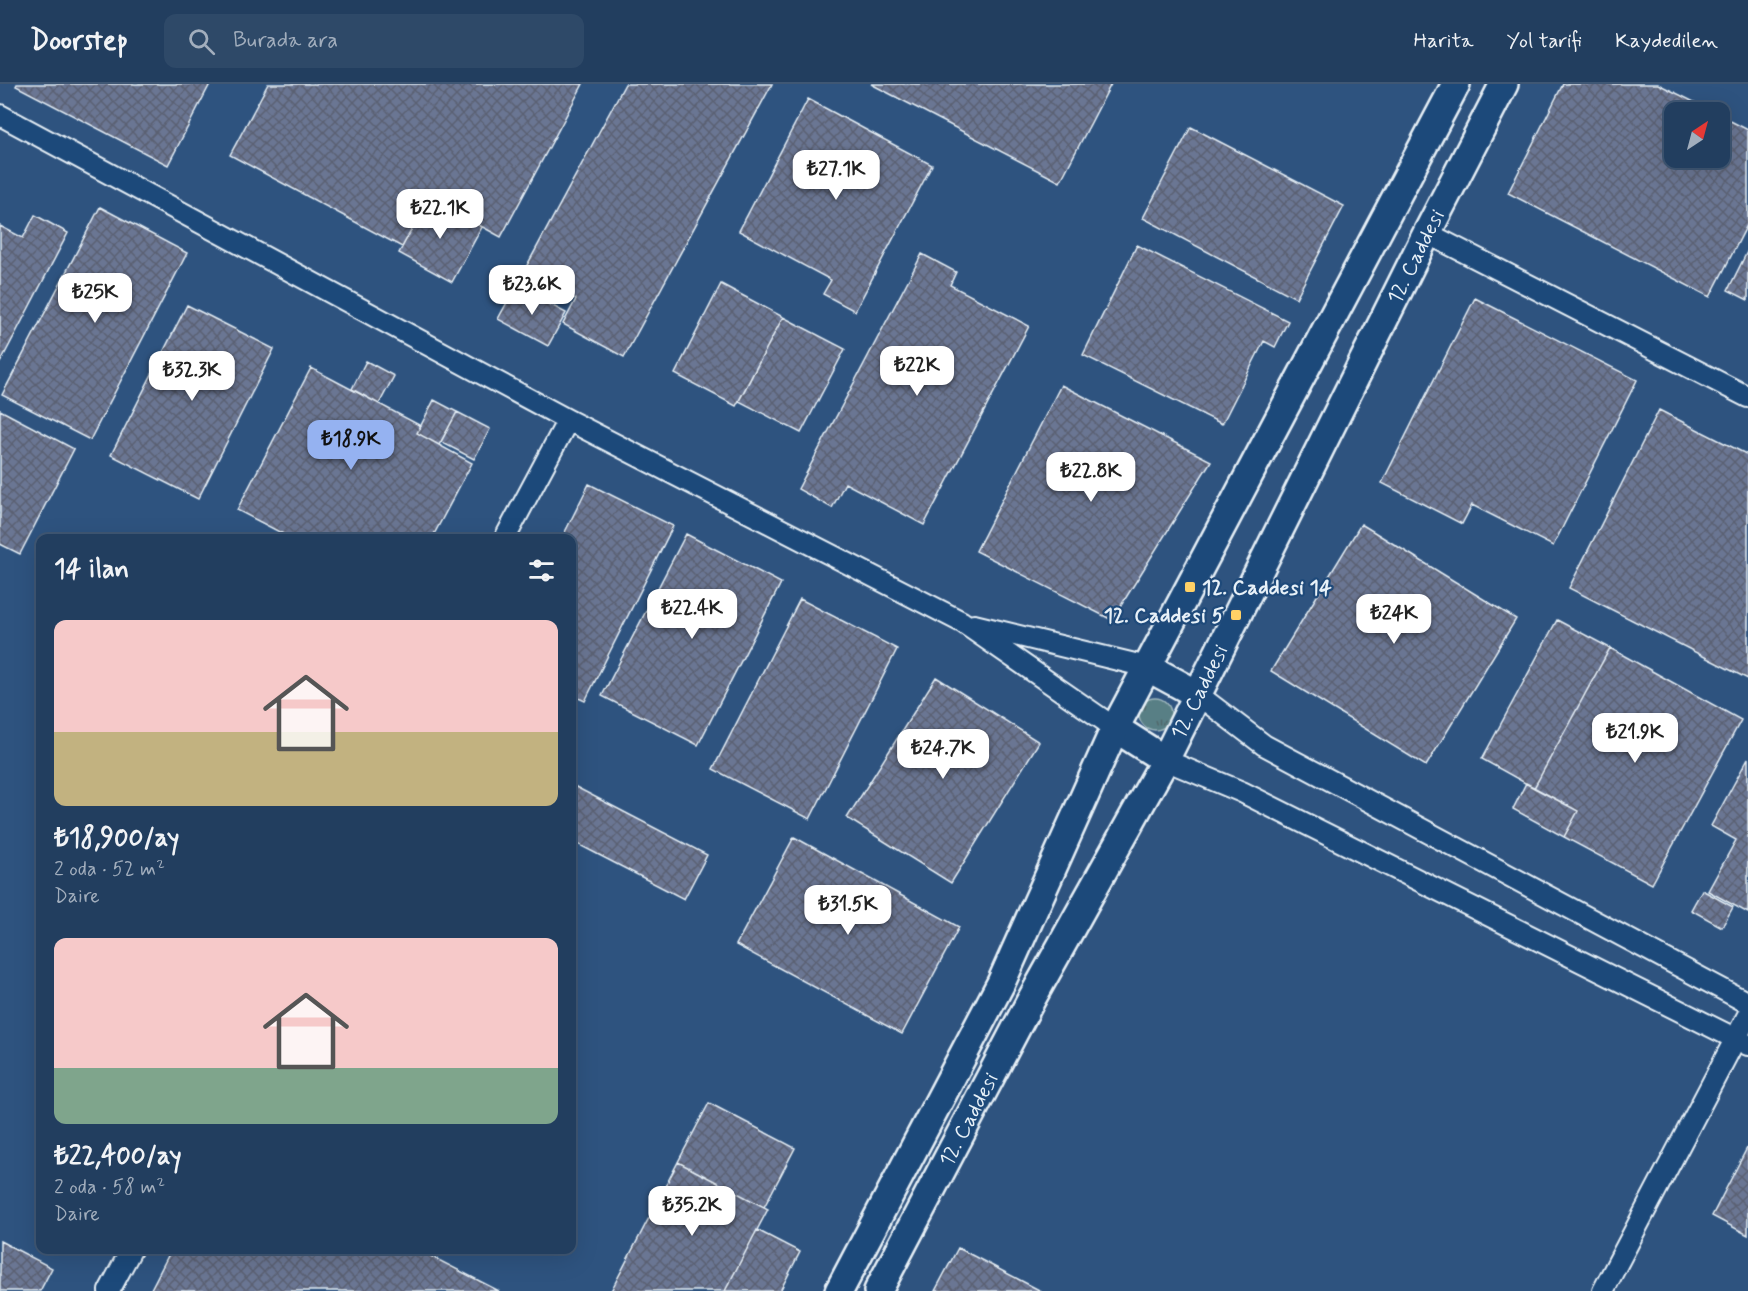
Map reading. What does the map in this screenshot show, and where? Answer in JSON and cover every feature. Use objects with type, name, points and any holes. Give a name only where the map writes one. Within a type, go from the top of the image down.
[{"type":"street","name":"12. Caddesi","points":[[839,1291],[1001,983],[1115,728],[1456,84]]},
{"type":"street","name":"12. Caddesi","points":[[878,1291],[1031,999],[1165,760],[1427,233],[1504,84]]},
{"type":"street","points":[[0,115],[568,420],[963,622],[1165,760],[1242,792],[1741,1042]]},
{"type":"street","points":[[1427,233],[1748,397]]},
{"type":"street","points":[[507,534],[568,420]]},
{"type":"street","points":[[963,622],[1147,667],[1197,694],[1264,745],[1748,1003]]},
{"type":"street","points":[[1603,1291],[1741,1042],[1748,1015]]},
{"type":"street","points":[[109,1291],[129,1254]]},
{"type":"green space","points":[[1155,698],[1166,703],[1171,714],[1166,725],[1155,730],[1144,725],[1139,714],[1144,703]]},
{"type":"building","points":[[17,84],[210,84],[168,165],[16,86]]},
{"type":"building","points":[[268,84],[583,84],[501,237],[429,198],[402,247],[230,155]]},
{"type":"building","points":[[625,84],[772,84],[624,357],[563,324],[576,299],[524,271]]},
{"type":"building","points":[[871,84],[1111,84],[1060,182]]},
{"type":"building","points":[[1563,84],[1658,84],[1694,102],[1664,102],[1664,168],[1730,168],[1730,121],[1748,130],[1748,223],[1710,297],[1508,193]]},
{"type":"building","points":[[808,99],[932,165],[855,311],[823,294],[831,280],[739,231]]},
{"type":"building","points":[[1191,127],[1344,206],[1296,298],[1143,218]]},
{"type":"building","points":[[429,198],[482,227],[452,282],[399,253]]},
{"type":"building","points":[[100,207],[187,253],[90,440],[2,395]]},
{"type":"building","points":[[35,215],[68,233],[0,363],[0,226],[23,238]]},
{"type":"building","points":[[1137,245],[1288,321],[1275,347],[1264,341],[1222,424],[1083,355]]},
{"type":"building","points":[[1748,250],[1748,300],[1728,290]]},
{"type":"building","points":[[922,254],[956,272],[950,285],[1029,326],[924,525],[845,483],[832,508],[798,489]]},
{"type":"building","points":[[721,284],[783,317],[736,406],[675,374]]},
{"type":"building","points":[[516,286],[566,313],[548,346],[498,319]]},
{"type":"building","points":[[1475,298],[1637,380],[1553,546],[1472,505],[1462,524],[1382,483]]},
{"type":"building","points":[[187,305],[274,349],[198,499],[111,455]]},
{"type":"building","points":[[783,317],[845,349],[801,433],[739,401]]},
{"type":"building","points":[[366,361],[394,376],[379,404],[352,389]]},
{"type":"building","points":[[311,368],[421,426],[417,433],[472,463],[434,534],[283,534],[237,510]]},
{"type":"building","points":[[1061,385],[1211,461],[1112,620],[976,551]]},
{"type":"building","points":[[434,400],[457,412],[439,445],[417,433]]},
{"type":"building","points":[[0,410],[74,449],[20,554],[0,544]]},
{"type":"building","points":[[1659,410],[1748,455],[1748,679],[1569,588]]},
{"type":"building","points":[[457,412],[490,429],[474,459],[441,442]]},
{"type":"building","points":[[589,484],[673,526],[585,701],[576,697],[576,534],[564,534]]},
{"type":"building","points":[[1361,524],[1516,619],[1426,766],[1271,671]]},
{"type":"building","points":[[686,534],[781,583],[698,745],[602,696]]},
{"type":"building","points":[[800,599],[897,649],[810,819],[713,769]]},
{"type":"building","points":[[1557,620],[1610,648],[1534,788],[1482,759]]},
{"type":"building","points":[[1610,648],[1741,720],[1652,884],[1564,837],[1578,811],[1534,788]]},
{"type":"building","points":[[936,677],[1039,742],[951,883],[847,818]]},
{"type":"building","points":[[1748,758],[1748,913],[1708,891],[1736,840],[1711,826]]},
{"type":"building","points":[[1526,783],[1578,811],[1564,837],[1513,809]]},
{"type":"building","points":[[576,787],[707,855],[684,899],[576,843]]},
{"type":"building","points":[[794,837],[959,927],[902,1034],[736,945]]},
{"type":"building","points":[[1702,890],[1733,907],[1722,927],[1691,910]]},
{"type":"building","points":[[709,1103],[795,1148],[764,1207],[678,1162]]},
{"type":"building","points":[[1748,1146],[1748,1235],[1712,1216]]},
{"type":"building","points":[[678,1162],[768,1209],[725,1291],[611,1291]]},
{"type":"building","points":[[757,1230],[800,1252],[780,1291],[725,1291]]},
{"type":"building","points":[[0,1241],[52,1268],[40,1291],[0,1291]]},
{"type":"building","points":[[958,1248],[1041,1291],[935,1291]]},
{"type":"building","points":[[169,1254],[427,1254],[499,1291],[150,1291]]},
{"type":"place","name":"12. Caddesi 14","points":[[1190,587]]},
{"type":"place","name":"12. Caddesi 5","points":[[1236,615]]}]
